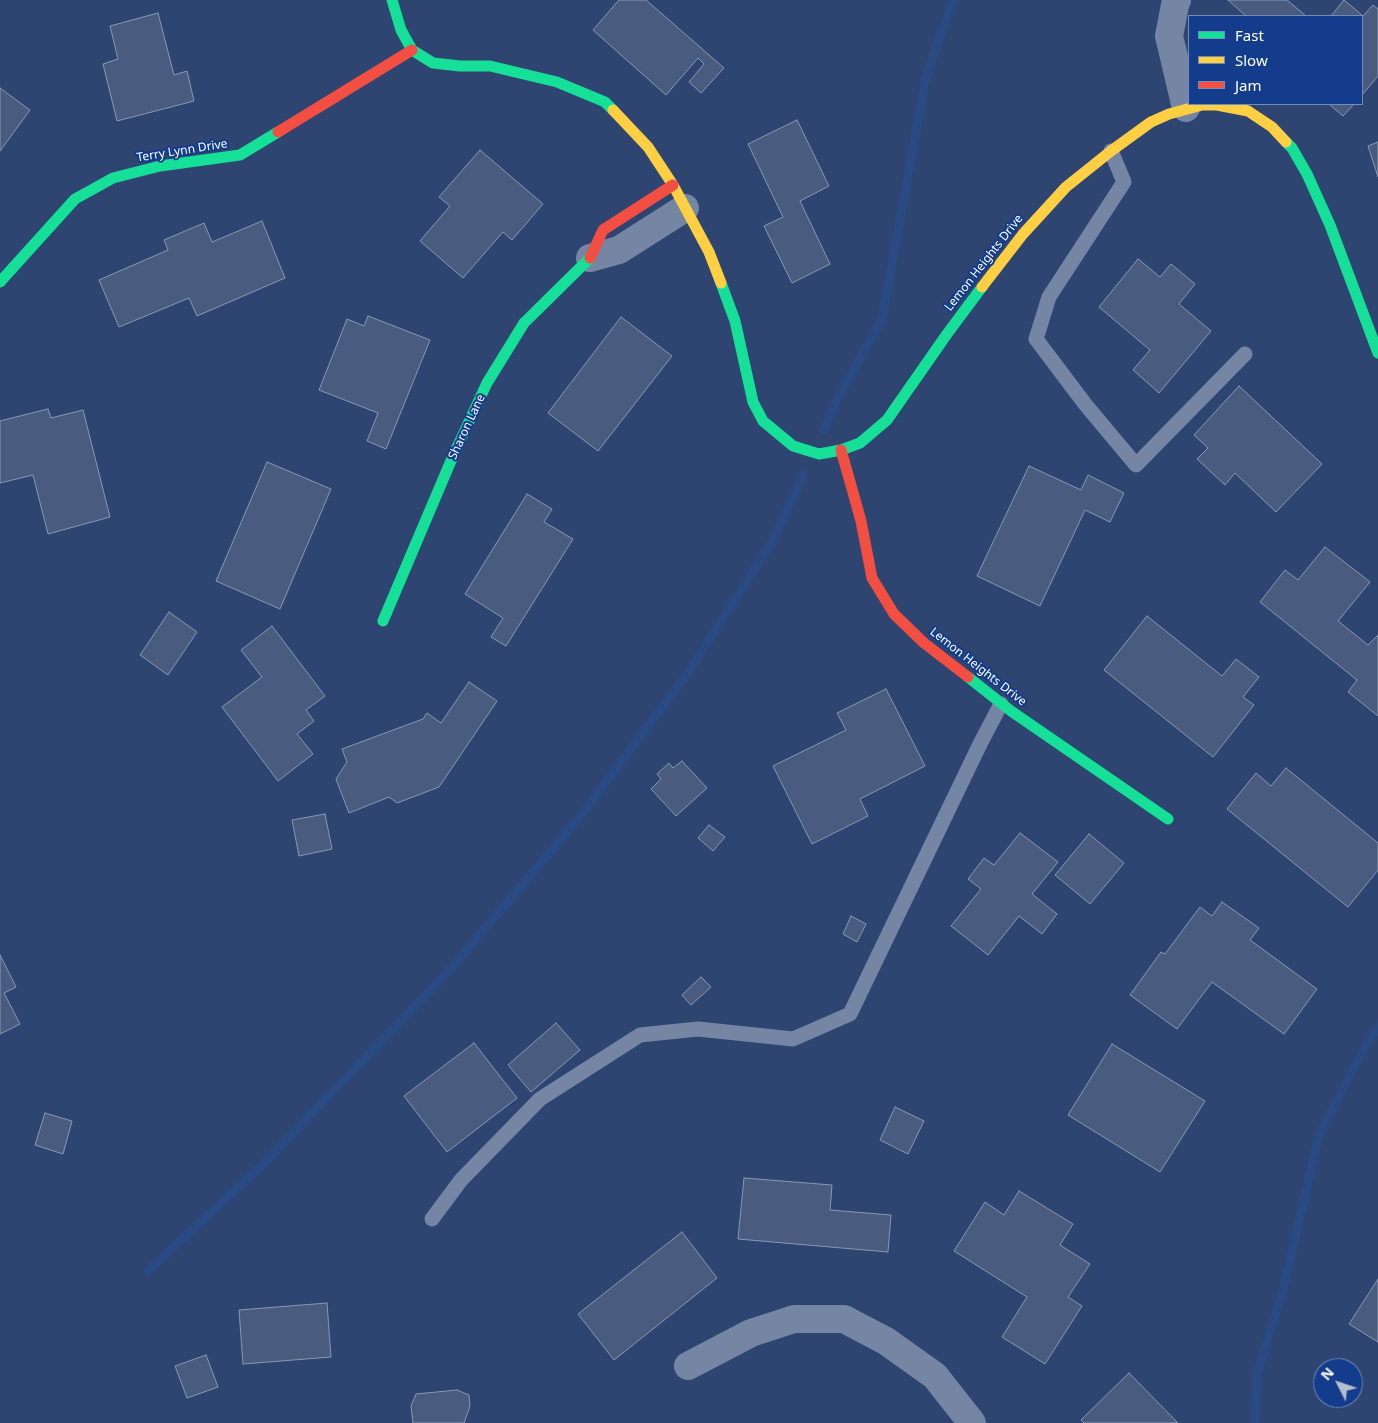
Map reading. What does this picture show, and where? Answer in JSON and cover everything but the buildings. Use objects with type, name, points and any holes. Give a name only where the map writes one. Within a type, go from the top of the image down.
[{"type":"street","points":[[392,0],[401,30],[412,50]]},
{"type":"street","points":[[1177,0],[1169,36],[1186,108]]},
{"type":"street","name":"Lemon Heights Drive","points":[[412,50],[433,63],[460,66],[490,66],[557,82],[605,102],[648,146],[679,196],[709,252],[732,312],[752,402],[763,421],[793,446],[819,454],[842,450],[860,443],[887,420],[947,334],[1023,234],[1066,188],[1111,150],[1151,122],[1186,108],[1209,105]]},
{"type":"street","name":"Terry Lynn Drive","points":[[0,282],[75,199],[113,178],[160,166],[240,156],[412,50]]},
{"type":"street","name":"Lemon Heights Drive","points":[[1221,105],[1248,111],[1272,127],[1292,148],[1307,174],[1330,225],[1378,353]]},
{"type":"street","name":"Sharon Lane","points":[[382,621],[453,456],[487,383],[524,323],[590,258],[620,250],[679,196]]},
{"type":"street","name":"Lemon Heights Drive","points":[[842,450],[861,521],[872,578],[894,614],[924,644],[1001,704],[1168,818]]},
{"type":"street","points":[[688,1366],[751,1333],[794,1319],[844,1319],[886,1341],[935,1376],[972,1423]]},
{"type":"lane","points":[[1111,150],[1124,182],[1049,297],[1036,338],[1085,404],[1136,465],[1245,354]]},
{"type":"lane","points":[[432,1220],[461,1180],[540,1099],[640,1035],[698,1029],[793,1039],[850,1014],[1001,704]]},
{"type":"waterway","points":[[824,430],[837,399],[882,319],[926,77],[953,0]]},
{"type":"waterway","points":[[148,1271],[262,1165],[448,972],[579,818],[688,673],[773,540],[803,475]]},
{"type":"waterway","points":[[1255,1423],[1257,1373],[1282,1294],[1319,1135],[1366,1045],[1378,1027]]},
{"type":"traffic: fast","points":[[392,0],[401,30],[412,50],[433,63],[460,66],[490,66],[557,82],[605,102],[613,110]]},
{"type":"traffic: fast","points":[[0,282],[75,199],[113,178],[160,166],[240,155],[278,132]]},
{"type":"traffic: fast","points":[[1286,142],[1292,148],[1307,174],[1330,225],[1378,353]]},
{"type":"traffic: fast","points":[[383,621],[453,456],[487,383],[524,323],[590,258]]},
{"type":"traffic: fast","points":[[721,283],[735,321],[753,402],[763,421],[793,446],[819,454],[841,450],[860,443],[887,420],[982,287]]},
{"type":"traffic: fast","points":[[968,677],[1011,711],[1168,819]]},
{"type":"traffic: slow","points":[[982,287],[1023,234],[1066,187],[1151,122],[1169,114],[1202,105],[1217,105],[1248,111],[1272,127],[1286,142]]},
{"type":"traffic: slow","points":[[613,110],[648,147],[673,185],[709,252],[721,283]]},
{"type":"traffic: jam","points":[[278,132],[412,50]]},
{"type":"traffic: jam","points":[[590,258],[603,230],[673,185]]},
{"type":"traffic: jam","points":[[841,450],[861,521],[872,578],[894,614],[924,643],[968,677]]}]
